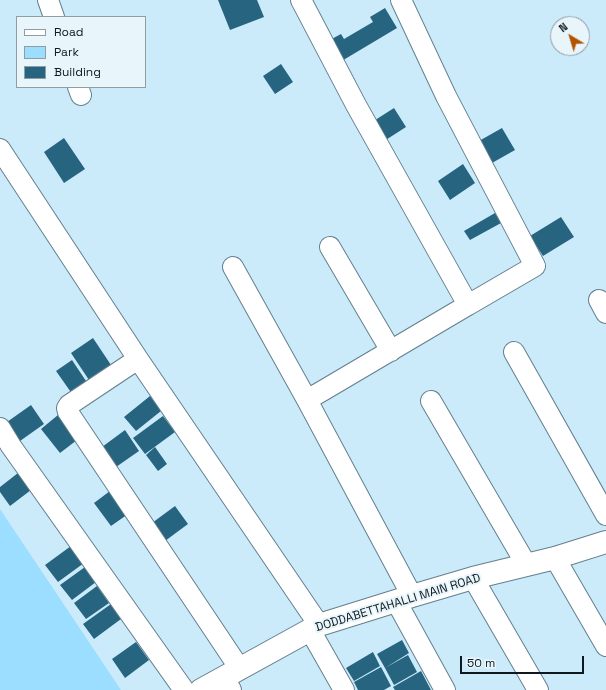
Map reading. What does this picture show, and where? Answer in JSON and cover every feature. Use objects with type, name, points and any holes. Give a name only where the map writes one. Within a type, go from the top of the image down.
[{"type":"street","points":[[48,0],[54,16]]},
{"type":"street","points":[[301,0],[356,105],[468,305]]},
{"type":"street","points":[[307,400],[535,266],[446,96],[401,0]]},
{"type":"street","points":[[0,149],[315,628],[344,690]]},
{"type":"street","points":[[330,247],[391,351]]},
{"type":"street","points":[[233,267],[307,400],[404,598],[445,690]]},
{"type":"street","points":[[514,352],[606,515]]},
{"type":"street","points":[[138,359],[69,405],[67,408],[68,412],[232,679]]},
{"type":"street","points":[[431,401],[526,564]]},
{"type":"street","points":[[0,428],[11,446],[184,690]]},
{"type":"street","name":"DODDABETTAHALLI MAIN ROAD","points":[[201,690],[232,679],[315,628],[404,598],[473,578],[555,558],[606,542]]},
{"type":"street","points":[[555,558],[606,646]]},
{"type":"street","points":[[473,578],[538,690]]},
{"type":"green space","points":[[0,509],[121,690],[0,690]]},
{"type":"building","points":[[218,0],[257,0],[264,17],[230,30]]},
{"type":"building","points":[[385,8],[397,28],[340,62],[328,41],[341,34],[344,39],[373,22],[370,17]]},
{"type":"building","points":[[281,64],[293,82],[275,94],[263,76]]},
{"type":"building","points":[[394,108],[406,127],[381,143],[369,124]]},
{"type":"building","points":[[502,128],[515,150],[492,163],[479,141]]},
{"type":"building","points":[[64,138],[85,169],[64,183],[44,152]]},
{"type":"building","points":[[463,164],[475,183],[450,200],[438,181]]},
{"type":"building","points":[[495,213],[501,223],[470,240],[464,231]]},
{"type":"building","points":[[561,217],[574,237],[543,256],[530,236]]},
{"type":"building","points":[[93,338],[115,371],[93,386],[71,353]]},
{"type":"building","points":[[72,360],[90,387],[75,398],[56,371]]},
{"type":"building","points":[[150,396],[161,411],[136,431],[124,417]]},
{"type":"building","points":[[31,405],[44,424],[20,441],[7,422]]},
{"type":"building","points":[[58,415],[77,440],[60,453],[41,429]]},
{"type":"building","points":[[163,416],[175,432],[145,454],[133,438]]},
{"type":"building","points":[[125,430],[139,451],[116,467],[102,447]]},
{"type":"building","points":[[155,447],[167,464],[158,471],[146,455]]},
{"type":"building","points":[[18,473],[31,490],[10,506],[0,492],[0,487]]},
{"type":"building","points":[[110,491],[128,514],[111,526],[94,503]]},
{"type":"building","points":[[175,506],[188,524],[165,541],[152,523]]},
{"type":"building","points":[[71,546],[84,563],[58,582],[45,565]]},
{"type":"building","points":[[85,567],[96,582],[72,600],[60,585]]},
{"type":"building","points":[[97,586],[109,603],[86,619],[74,603]]},
{"type":"building","points":[[111,604],[121,619],[94,639],[83,624]]},
{"type":"building","points":[[402,640],[409,653],[385,668],[377,654]]},
{"type":"building","points":[[136,642],[149,660],[125,678],[112,659]]},
{"type":"building","points":[[373,652],[380,666],[354,681],[346,668]]},
{"type":"building","points":[[408,655],[417,672],[394,685],[385,668]]},
{"type":"building","points":[[381,667],[391,686],[384,690],[358,690],[354,682]]},
{"type":"building","points":[[421,671],[431,690],[395,690],[393,687]]}]
